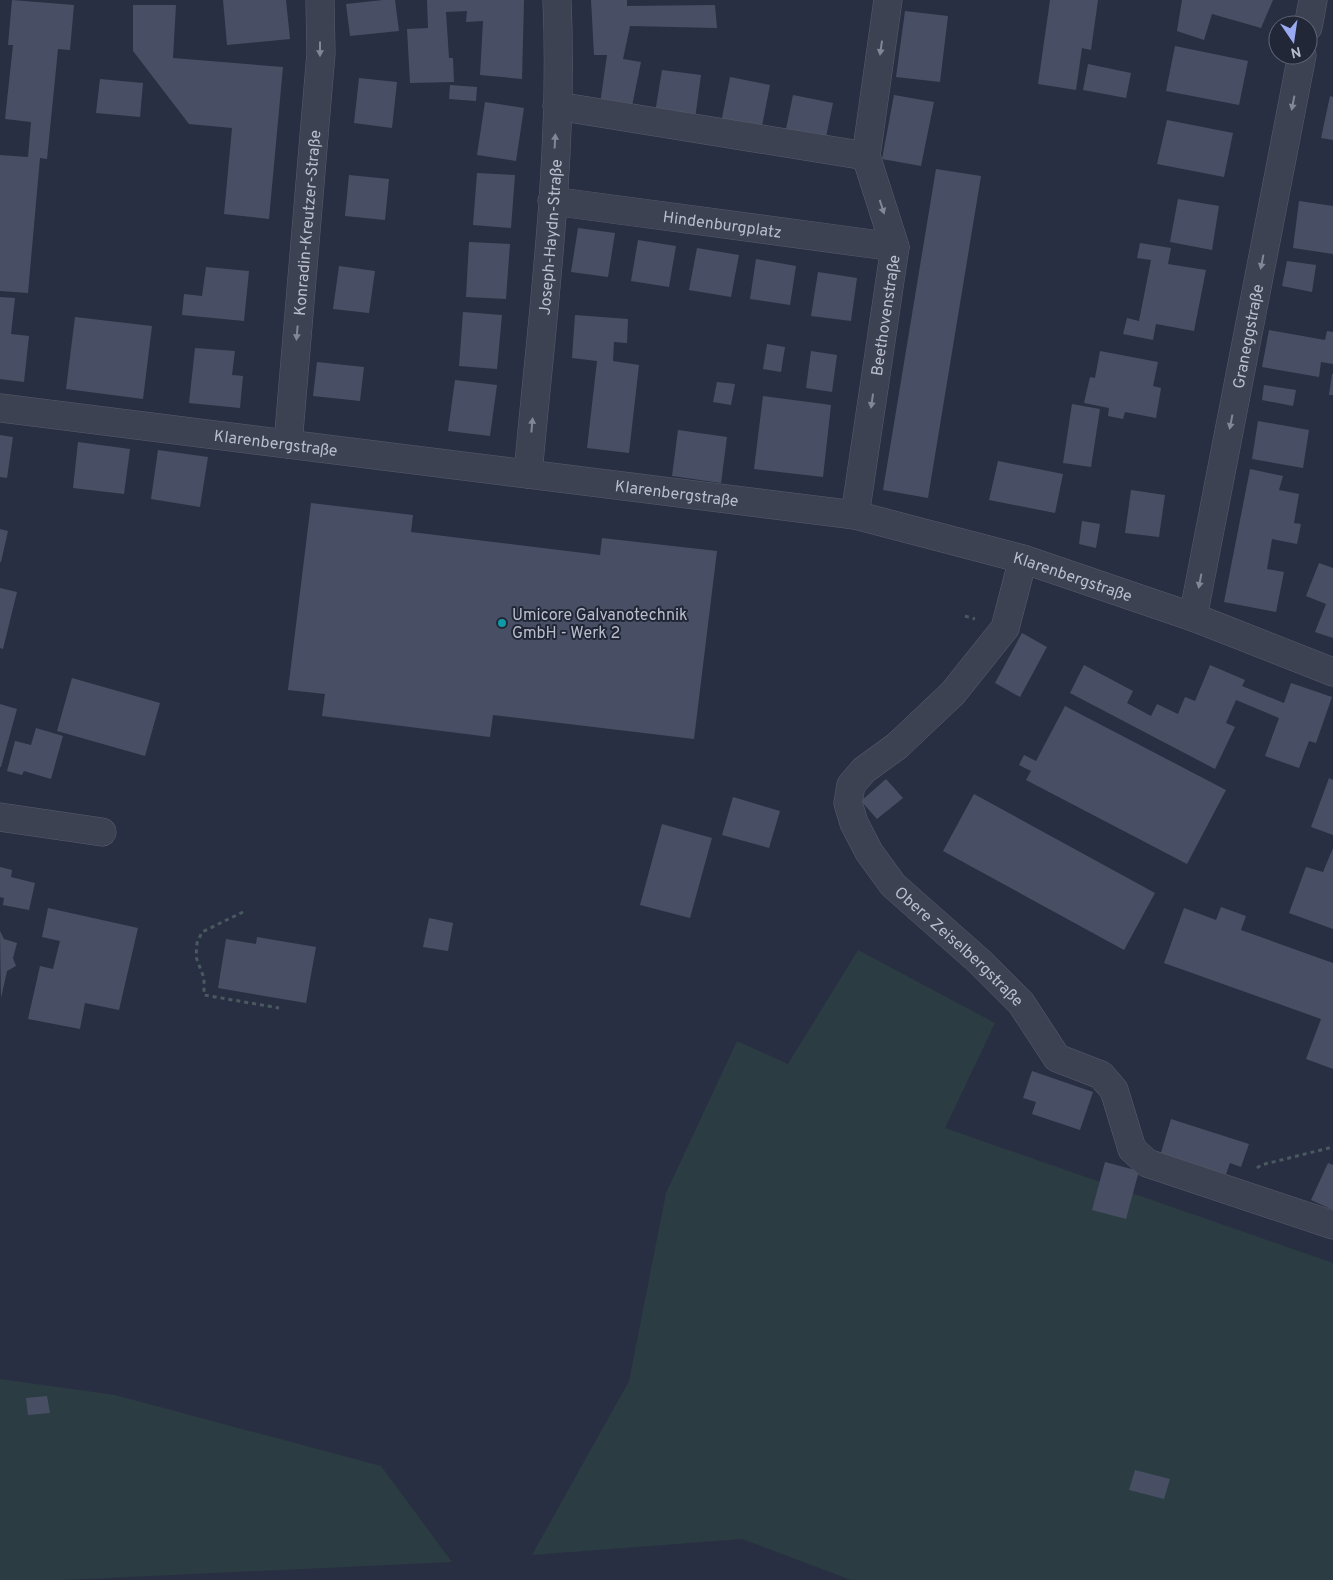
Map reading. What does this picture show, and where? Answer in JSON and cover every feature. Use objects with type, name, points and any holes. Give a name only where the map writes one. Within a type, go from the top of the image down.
[{"type":"street","name":"Konradin-Kreutzer-Straße","points":[[288,444],[321,53],[320,0]]},
{"type":"street","name":"Joseph-Haydn-Straße","points":[[528,474],[552,201],[557,106],[557,0]]},
{"type":"street","name":"Beethovenstraße","points":[[855,515],[895,247],[866,156],[888,0]]},
{"type":"street","points":[[1310,15],[1313,0]]},
{"type":"street","name":"Graneggstraße","points":[[1193,617],[1300,65]]},
{"type":"street","points":[[557,106],[866,156]]},
{"type":"street","name":"Hindenburgplatz","points":[[552,201],[895,247]]},
{"type":"street","name":"Klarenbergstraße","points":[[0,408],[855,515],[1023,559],[1193,617],[1333,672]]},
{"type":"street","name":"Obere Zeiselbergstraße","points":[[1023,559],[1005,628],[953,694],[897,746],[864,770],[851,785],[848,803],[854,823],[869,852],[894,885],[980,962],[1021,1004],[1057,1058],[1101,1075],[1114,1090],[1132,1148],[1148,1163],[1333,1225]]},
{"type":"street","points":[[0,817],[102,832]]},
{"type":"path","points":[[243,912],[202,932],[196,943],[196,957],[204,978],[204,995],[279,1008]]},
{"type":"path","points":[[1228,1190],[1262,1165],[1333,1147]]},
{"type":"shaded area","points":[[858,950],[995,1023],[945,1128],[1333,1263],[1333,1580],[851,1580],[742,1539],[532,1555],[629,1381],[666,1193],[737,1041],[788,1064]]},
{"type":"shaded area","points":[[0,1379],[115,1395],[381,1466],[452,1562],[65,1580],[0,1580]]},
{"type":"building","points":[[12,0],[74,5],[70,50],[58,49],[47,159],[40,158],[28,293],[0,291],[0,155],[28,157],[31,122],[5,119],[13,45],[8,45]]},
{"type":"building","points":[[223,0],[286,0],[290,39],[227,45]]},
{"type":"building","points":[[395,0],[399,31],[350,36],[346,4]]},
{"type":"building","points":[[427,0],[524,0],[522,79],[480,75],[483,21],[466,22],[467,11],[446,12],[449,58],[453,58],[454,82],[410,83],[407,29],[428,28]]},
{"type":"building","points":[[591,0],[627,0],[627,6],[715,5],[717,28],[630,26],[623,59],[641,62],[632,106],[600,104],[607,55],[594,55]]},
{"type":"building","points":[[1050,0],[1098,0],[1091,50],[1082,48],[1076,90],[1038,84]]},
{"type":"building","points":[[1182,0],[1273,0],[1261,28],[1212,14],[1204,40],[1177,31]]},
{"type":"building","points":[[133,5],[176,5],[173,58],[283,67],[269,219],[224,214],[232,128],[189,124],[133,51]]},
{"type":"building","points":[[905,11],[948,16],[940,82],[896,77]]},
{"type":"building","points":[[1175,46],[1248,61],[1239,105],[1166,91]]},
{"type":"building","points":[[1088,64],[1131,73],[1126,98],[1083,90]]},
{"type":"building","points":[[662,70],[701,75],[695,119],[655,113]]},
{"type":"building","points":[[730,77],[770,85],[761,131],[721,123]]},
{"type":"building","points":[[359,78],[397,82],[392,128],[354,123]]},
{"type":"building","points":[[100,79],[143,83],[140,117],[96,113]]},
{"type":"building","points":[[450,85],[477,87],[476,101],[449,99]]},
{"type":"building","points":[[793,95],[833,103],[825,142],[785,134]]},
{"type":"building","points":[[894,95],[934,102],[921,166],[882,159]]},
{"type":"building","points":[[1330,96],[1333,97],[1333,140],[1321,138]]},
{"type":"building","points":[[485,102],[524,108],[516,161],[477,155]]},
{"type":"building","points":[[1167,120],[1233,133],[1224,177],[1157,164]]},
{"type":"building","points":[[936,169],[981,176],[928,498],[883,490]]},
{"type":"building","points":[[477,173],[515,175],[511,228],[473,225]]},
{"type":"building","points":[[349,175],[389,179],[385,220],[345,216]]},
{"type":"building","points":[[1178,199],[1219,206],[1212,250],[1170,242]]},
{"type":"building","points":[[1299,201],[1333,206],[1333,254],[1293,248]]},
{"type":"building","points":[[578,228],[615,233],[608,277],[571,272]]},
{"type":"building","points":[[638,240],[676,246],[669,287],[631,281]]},
{"type":"building","points":[[469,242],[510,244],[506,299],[466,297]]},
{"type":"building","points":[[1140,243],[1171,248],[1168,264],[1206,270],[1194,331],[1156,324],[1153,340],[1123,334],[1127,318],[1139,321],[1151,260],[1137,258]]},
{"type":"building","points":[[697,248],[739,255],[731,297],[689,290]]},
{"type":"building","points":[[756,259],[796,266],[790,305],[750,299]]},
{"type":"building","points":[[1287,261],[1316,265],[1312,292],[1282,286]]},
{"type":"building","points":[[339,266],[375,271],[369,313],[333,309]]},
{"type":"building","points":[[206,267],[249,271],[244,321],[182,315],[184,294],[202,296]]},
{"type":"building","points":[[818,272],[857,278],[851,321],[811,316]]},
{"type":"building","points":[[0,297],[15,298],[11,334],[29,336],[24,382],[0,379]]},
{"type":"building","points":[[463,312],[502,315],[497,369],[459,366]]},
{"type":"building","points":[[575,315],[628,319],[627,343],[614,342],[613,361],[639,365],[629,453],[587,448],[597,361],[572,358]]},
{"type":"building","points":[[75,317],[152,326],[143,399],[66,389]]},
{"type":"building","points":[[1269,330],[1325,340],[1327,331],[1333,332],[1333,364],[1321,362],[1319,377],[1262,367]]},
{"type":"building","points":[[767,344],[785,347],[781,372],[763,369]]},
{"type":"building","points":[[195,348],[235,351],[232,375],[243,376],[240,408],[189,403]]},
{"type":"building","points":[[811,351],[837,355],[832,392],[806,388]]},
{"type":"building","points":[[1100,351],[1158,362],[1153,386],[1161,388],[1156,418],[1125,412],[1123,419],[1108,416],[1109,408],[1084,403],[1090,377],[1095,378]]},
{"type":"building","points":[[317,362],[364,367],[360,401],[313,396]]},
{"type":"building","points":[[1332,374],[1333,395],[1329,395]]},
{"type":"building","points":[[455,380],[497,385],[490,436],[448,431]]},
{"type":"building","points":[[717,382],[735,384],[731,405],[713,402]]},
{"type":"building","points":[[1264,385],[1296,390],[1293,406],[1262,400]]},
{"type":"building","points":[[763,396],[831,405],[823,477],[754,469]]},
{"type":"building","points":[[1072,404],[1100,409],[1091,467],[1063,463]]},
{"type":"building","points":[[1258,421],[1309,430],[1303,468],[1252,459]]},
{"type":"building","points":[[678,430],[727,437],[721,483],[672,476]]},
{"type":"building","points":[[0,435],[13,437],[7,478],[0,477]]},
{"type":"building","points":[[78,442],[130,449],[124,494],[73,488]]},
{"type":"building","points":[[158,450],[208,457],[200,507],[151,499]]},
{"type":"building","points":[[998,461],[1063,474],[1055,513],[989,500]]},
{"type":"building","points":[[1250,469],[1283,476],[1279,490],[1299,494],[1294,523],[1301,524],[1297,544],[1272,539],[1267,569],[1284,572],[1276,612],[1224,602]]},
{"type":"building","points":[[1131,490],[1165,495],[1159,537],[1125,533]]},
{"type":"building","name":"Umicore Galvanotechnik GmbH - Werk 2","points":[[311,503],[413,515],[411,532],[600,555],[602,538],[717,551],[694,739],[493,715],[490,737],[322,716],[325,694],[288,690]]},
{"type":"building","points":[[1082,521],[1100,524],[1096,548],[1079,544]]},
{"type":"building","points":[[0,529],[8,531],[1,562],[0,562]]},
{"type":"building","points":[[1319,563],[1333,568],[1333,638],[1315,632],[1326,604],[1306,596]]},
{"type":"building","points":[[0,588],[17,592],[3,649],[0,648]]},
{"type":"building","points":[[1022,633],[1047,647],[1020,697],[995,683]]},
{"type":"building","points":[[1084,665],[1133,691],[1127,703],[1151,716],[1157,704],[1178,714],[1185,697],[1195,701],[1210,665],[1245,680],[1242,686],[1284,703],[1291,683],[1332,697],[1316,743],[1309,741],[1299,768],[1265,756],[1279,718],[1236,700],[1226,723],[1235,727],[1215,769],[1070,693]]},
{"type":"building","points":[[72,678],[160,703],[145,756],[57,731]]},
{"type":"building","points":[[0,704],[17,709],[1,767],[0,767]]},
{"type":"building","points":[[1065,706],[1226,790],[1187,864],[1026,780],[1031,771],[1019,765],[1024,755],[1036,761]]},
{"type":"building","points":[[36,728],[63,736],[51,779],[24,771],[22,775],[7,771],[15,741],[31,745]]},
{"type":"building","points":[[1329,778],[1333,780],[1333,835],[1311,827]]},
{"type":"building","points":[[886,779],[903,798],[877,819],[861,801]]},
{"type":"building","points":[[974,794],[1155,893],[1124,950],[943,851]]},
{"type":"building","points":[[733,797],[780,811],[769,848],[722,835]]},
{"type":"building","points":[[662,824],[712,838],[690,918],[640,905]]},
{"type":"building","points":[[1333,848],[1333,929],[1289,913],[1306,867],[1323,872]]},
{"type":"building","points":[[0,867],[12,870],[11,877],[35,883],[29,910],[3,905],[4,898],[0,897]]},
{"type":"building","points":[[1221,907],[1246,916],[1241,930],[1333,963],[1333,1069],[1306,1059],[1321,1019],[1164,963],[1184,908],[1216,920]]},
{"type":"building","points":[[48,908],[138,928],[119,1010],[85,1003],[80,1029],[28,1019],[40,966],[53,969],[60,941],[42,937]]},
{"type":"building","points":[[429,918],[453,923],[448,951],[423,947]]},
{"type":"building","points":[[0,931],[4,939],[17,943],[13,958],[16,966],[7,971],[1,998]]},
{"type":"building","points":[[257,937],[316,947],[306,1003],[218,988],[226,939],[256,944]]},
{"type":"building","points":[[1032,1071],[1093,1092],[1080,1130],[1032,1114],[1036,1102],[1023,1098]]},
{"type":"building","points":[[1171,1119],[1249,1144],[1241,1167],[1230,1163],[1225,1177],[1160,1156]]},
{"type":"building","points":[[1105,1162],[1139,1171],[1126,1219],[1092,1210]]},
{"type":"building","points":[[1328,1163],[1333,1165],[1333,1210],[1311,1200]]},
{"type":"building","points":[[47,1396],[50,1413],[28,1415],[26,1398]]},
{"type":"building","points":[[1135,1470],[1170,1479],[1164,1499],[1129,1490]]},
{"type":"place","name":"Umicore Galvanotechnik GmbH - Werk 2","points":[[502,623]]}]
